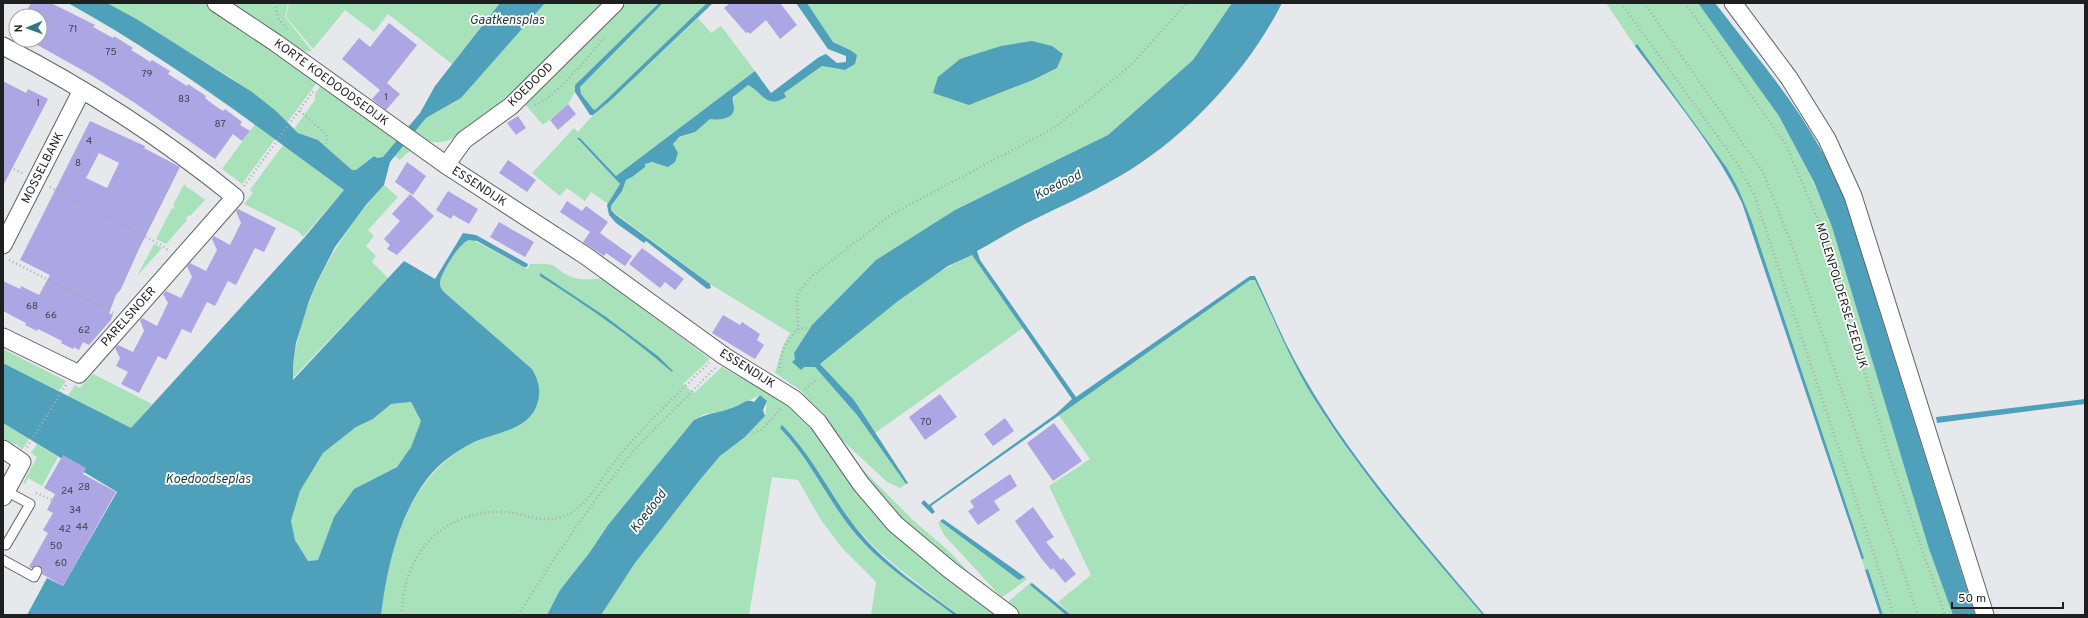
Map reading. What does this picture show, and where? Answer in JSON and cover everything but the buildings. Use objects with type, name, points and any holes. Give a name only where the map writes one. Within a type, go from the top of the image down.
[{"type":"street","name":"KORTE KOEDOODSEDIJK","points":[[216,3],[276,43],[446,165]]},
{"type":"street","name":"KOEDOOD","points":[[446,165],[464,140],[511,106],[615,3]]},
{"type":"street","points":[[1733,3],[1789,78],[1827,139],[1853,196],[1986,615]]},
{"type":"street","points":[[3,46],[82,90],[196,166],[235,197]]},
{"type":"street","name":"MOSSELBANK","points":[[3,245],[82,90]]},
{"type":"street","name":"ESSENDIJK","points":[[446,165],[586,256],[721,353],[784,392],[807,410],[818,422],[873,499],[895,524],[950,570],[1010,615]]},
{"type":"street","name":"PARELSNOER","points":[[3,337],[79,374],[235,197]]},
{"type":"street","points":[[3,449],[23,455],[22,462],[5,494]]},
{"type":"lane","points":[[5,494],[30,504],[6,545]]},
{"type":"lane","points":[[3,560],[34,577],[37,571]]},
{"type":"path","points":[[798,330],[798,293],[813,275],[892,214],[1054,128],[1130,66],[1187,3]]},
{"type":"path","points":[[1621,3],[1739,166],[1755,197],[1894,615]]},
{"type":"path","points":[[1644,3],[1763,172],[1795,253],[1918,615]]},
{"type":"path","name":"MOLENPOLDERSE ZEEDIJK","points":[[1685,3],[1785,143],[1824,234],[1888,452],[1945,615]]},
{"type":"path","name":"KORTE KOEDOODSEDIJK","points":[[235,197],[313,92]]},
{"type":"path","points":[[300,111],[326,134],[327,139],[325,147]]},
{"type":"path","points":[[3,164],[161,245],[179,261]]},
{"type":"path","points":[[3,256],[126,319]]},
{"type":"path","points":[[402,615],[404,591],[408,574],[422,548],[436,532],[458,520],[482,513],[506,512],[545,520],[560,517],[574,510],[587,499],[643,428],[721,353]]},
{"type":"path","points":[[518,615],[556,556],[601,492],[636,448],[717,365],[721,353]]},
{"type":"path","points":[[802,392],[817,379]]},
{"type":"path","points":[[23,455],[66,385]]},
{"type":"green space","points":[[107,3],[204,3],[318,81],[287,123],[276,111],[230,77]]},
{"type":"green space","points":[[227,3],[288,3],[285,17],[312,51],[299,52]]},
{"type":"green space","points":[[289,3],[500,3],[452,64],[388,14],[374,32],[345,10],[313,49],[286,17]]},
{"type":"green space","points":[[545,3],[608,3],[516,95],[452,139],[433,142],[422,139],[405,130],[409,125],[416,130],[426,118],[461,98]]},
{"type":"green space","points":[[624,3],[659,3],[575,85],[575,92],[568,104],[543,125],[524,103]]},
{"type":"green space","points":[[663,3],[707,3],[606,100],[595,110],[593,109],[581,94],[580,87]]},
{"type":"green space","points":[[807,3],[1232,3],[1193,60],[1108,135],[955,210],[876,260],[812,325],[794,353],[795,359],[792,362],[804,367],[815,367],[857,415],[906,484],[900,488],[887,482],[826,425],[800,390],[775,373],[783,346],[790,333],[710,284],[611,210],[611,206],[622,191],[626,179],[629,179],[647,163],[676,159],[678,154],[673,146],[673,143],[679,138],[693,133],[710,118],[715,119],[732,103],[736,94],[748,85],[771,102],[822,66],[845,70],[850,50],[833,42]],"holes":[[[1063,54],[1057,68],[1033,80],[969,105]]]},
{"type":"green space","points":[[1606,3],[1698,3],[1760,88],[1788,130],[1808,171],[1832,227],[1929,549],[1953,615],[1883,615],[1868,569],[1865,570],[1862,560],[1864,558],[1751,219],[1738,188],[1727,168],[1637,45],[1635,46]]},
{"type":"green space","points":[[698,18],[711,33],[721,26],[755,71],[616,176],[580,138],[578,140],[619,183],[620,187],[608,204],[591,192],[585,201],[567,188],[560,196],[532,173],[574,128],[578,132],[593,115]]},
{"type":"green space","points":[[322,84],[433,166],[411,151],[400,160],[387,150],[388,152],[383,157],[377,158],[373,156],[356,170],[352,170],[318,140],[298,133],[294,129],[315,100],[315,94]]},
{"type":"green space","points":[[255,124],[275,139],[242,184],[222,169]]},
{"type":"green space","points":[[283,145],[344,190],[303,237],[298,231],[244,204],[253,193],[250,190]]},
{"type":"green space","points":[[184,184],[188,189],[189,188],[205,200],[190,216],[189,215],[186,218],[187,220],[166,244],[156,239],[172,208],[173,209],[175,207],[173,205]]},
{"type":"green space","points":[[384,185],[398,197],[368,230],[374,236],[366,246],[376,256],[372,262],[388,278],[292,379],[295,351],[310,299],[335,251],[366,206]]},
{"type":"green space","points":[[471,239],[528,269],[530,264],[547,264],[554,266],[563,273],[574,278],[602,278],[710,359],[683,384],[694,393],[722,367],[739,377],[745,374],[795,406],[850,476],[1002,615],[958,615],[897,567],[875,548],[852,523],[796,440],[789,432],[780,428],[791,440],[844,519],[865,544],[901,576],[954,615],[871,615],[876,582],[842,548],[821,520],[798,480],[772,477],[749,615],[601,615],[635,563],[699,481],[720,456],[745,437],[765,416],[767,401],[760,395],[728,411],[704,414],[694,420],[608,525],[590,552],[560,590],[547,615],[381,615],[396,540],[417,495],[432,475],[450,457],[472,443],[518,426],[533,412],[537,400],[537,387],[535,375],[532,369],[442,290],[440,280],[446,267],[458,249]]},
{"type":"green space","points":[[154,244],[162,248],[137,276]]},
{"type":"green space","points":[[972,255],[1023,328],[875,433],[854,400],[820,364],[874,319],[912,291],[951,266]]},
{"type":"green space","points":[[1250,279],[1255,280],[1282,339],[1313,397],[1351,455],[1416,536],[1483,615],[1071,615],[1058,602],[1091,575],[1049,486],[1090,459],[1058,414]]},
{"type":"green space","points":[[3,349],[66,381],[59,391],[3,363]]},
{"type":"green space","points":[[93,374],[152,404],[131,429],[68,396],[75,385],[80,388]]},
{"type":"green space","points":[[411,402],[421,421],[411,447],[397,467],[354,489],[334,517],[318,560],[308,561],[295,540],[291,522],[300,491],[323,453],[356,427],[373,419],[391,404]]},
{"type":"green space","points":[[3,423],[29,439],[22,450],[16,444],[15,445],[3,438]]},
{"type":"green space","points":[[37,444],[58,457],[42,486],[28,478],[25,484],[23,483],[37,457],[31,453]]},
{"type":"green space","points":[[852,459],[913,520],[950,552],[990,595],[899,521]]},
{"type":"green space","points":[[940,521],[1019,580],[1025,577],[1027,579],[1001,597],[944,535],[938,523]]},
{"type":"green space","points":[[1031,582],[1032,583],[1030,585],[1066,615],[1018,615],[1008,605],[1009,601]]},
{"type":"water","name":"Koedoodseplas","points":[[68,3],[107,3],[138,20],[252,92],[276,111],[298,133],[318,140],[352,170],[356,170],[374,156],[377,158],[383,157],[420,113],[435,86],[500,3],[545,3],[461,98],[426,118],[390,162],[384,185],[366,205],[335,247],[309,301],[296,343],[293,365],[293,380],[404,261],[435,279],[463,233],[476,235],[528,264],[527,267],[524,267],[477,241],[469,240],[465,242],[457,251],[440,280],[440,284],[444,292],[532,369],[538,385],[539,397],[534,411],[528,419],[520,425],[466,446],[442,463],[427,479],[408,510],[401,526],[391,561],[381,615],[27,615],[47,578],[63,586],[117,492],[3,423],[3,363],[131,428],[304,238],[344,190],[175,68]],"holes":[[[411,402],[421,421],[411,447],[397,467],[354,489],[334,517],[318,560],[308,561],[295,540],[291,521],[300,491],[323,453],[356,427],[373,419],[391,404]]]},
{"type":"water","points":[[659,3],[663,3],[580,87],[581,94],[593,109],[595,110],[606,100],[707,3],[713,3],[611,100],[593,115],[590,115],[575,92],[575,85]]},
{"type":"water","points":[[796,3],[807,3],[833,42],[857,55],[855,64],[845,70],[822,66],[784,93],[786,97],[780,100],[770,101],[748,85],[733,97],[734,109],[731,115],[721,119],[710,119],[695,132],[679,137],[673,144],[678,153],[675,162],[668,167],[652,162],[645,164],[645,167],[626,180],[622,191],[611,206],[611,210],[616,215],[710,284],[711,288],[707,289],[646,241],[644,243],[616,223],[609,215],[607,205],[620,184],[577,138],[580,138],[616,176],[755,71],[771,93],[819,57],[826,54],[837,63],[846,62],[846,56],[828,49]]},
{"type":"water","name":"Koedood","points":[[1232,3],[1282,3],[1269,27],[1253,51],[1217,96],[1175,137],[1153,155],[1118,177],[1019,227],[977,251],[980,260],[1076,397],[1250,276],[1255,276],[1297,365],[1344,440],[1389,500],[1485,615],[1483,615],[1438,563],[1394,509],[1352,455],[1332,426],[1297,369],[1255,280],[1250,280],[931,506],[935,512],[932,514],[921,503],[924,500],[929,505],[1056,414],[1072,399],[972,255],[948,266],[898,301],[820,364],[854,400],[908,483],[906,484],[857,415],[815,367],[804,367],[801,370],[792,362],[795,359],[794,353],[812,325],[876,260],[955,210],[1108,135],[1193,60]]},
{"type":"water","points":[[1698,3],[1715,3],[1796,110],[1809,129],[1831,168],[1856,232],[1975,615],[1953,615],[1929,549],[1832,227],[1814,182],[1779,116]]},
{"type":"water","points":[[1032,41],[1052,46],[1063,54],[1057,68],[1033,80],[969,105],[933,93],[938,77],[960,59],[1001,46]]},
{"type":"water","points":[[1637,44],[1727,168],[1738,188],[1751,219],[1864,558],[1862,560],[1742,203],[1732,183],[1707,143],[1635,46]]},
{"type":"water","points":[[540,273],[606,317],[659,357],[673,371],[672,372],[608,321],[540,276]]},
{"type":"water","name":"Koedood","points":[[760,395],[767,401],[763,410],[765,416],[745,437],[720,456],[699,481],[635,563],[601,615],[547,615],[560,590],[590,552],[608,525],[694,420],[705,415],[728,410],[746,401],[754,402]]},
{"type":"water","points":[[2085,399],[2085,404],[1937,423],[1936,417]]},
{"type":"water","points":[[782,425],[804,451],[851,521],[872,546],[907,577],[958,615],[954,615],[901,576],[865,544],[844,519],[791,440],[780,428]]},
{"type":"water","points":[[943,519],[1025,577],[1019,580],[940,521]]},
{"type":"water","points":[[1868,569],[1883,615],[1880,615],[1865,570]]},
{"type":"water","points":[[1032,583],[1071,615],[1066,615],[1030,585]]},
{"type":"water label","name":"Gaatkensplas","points":[[507,21]]}]
